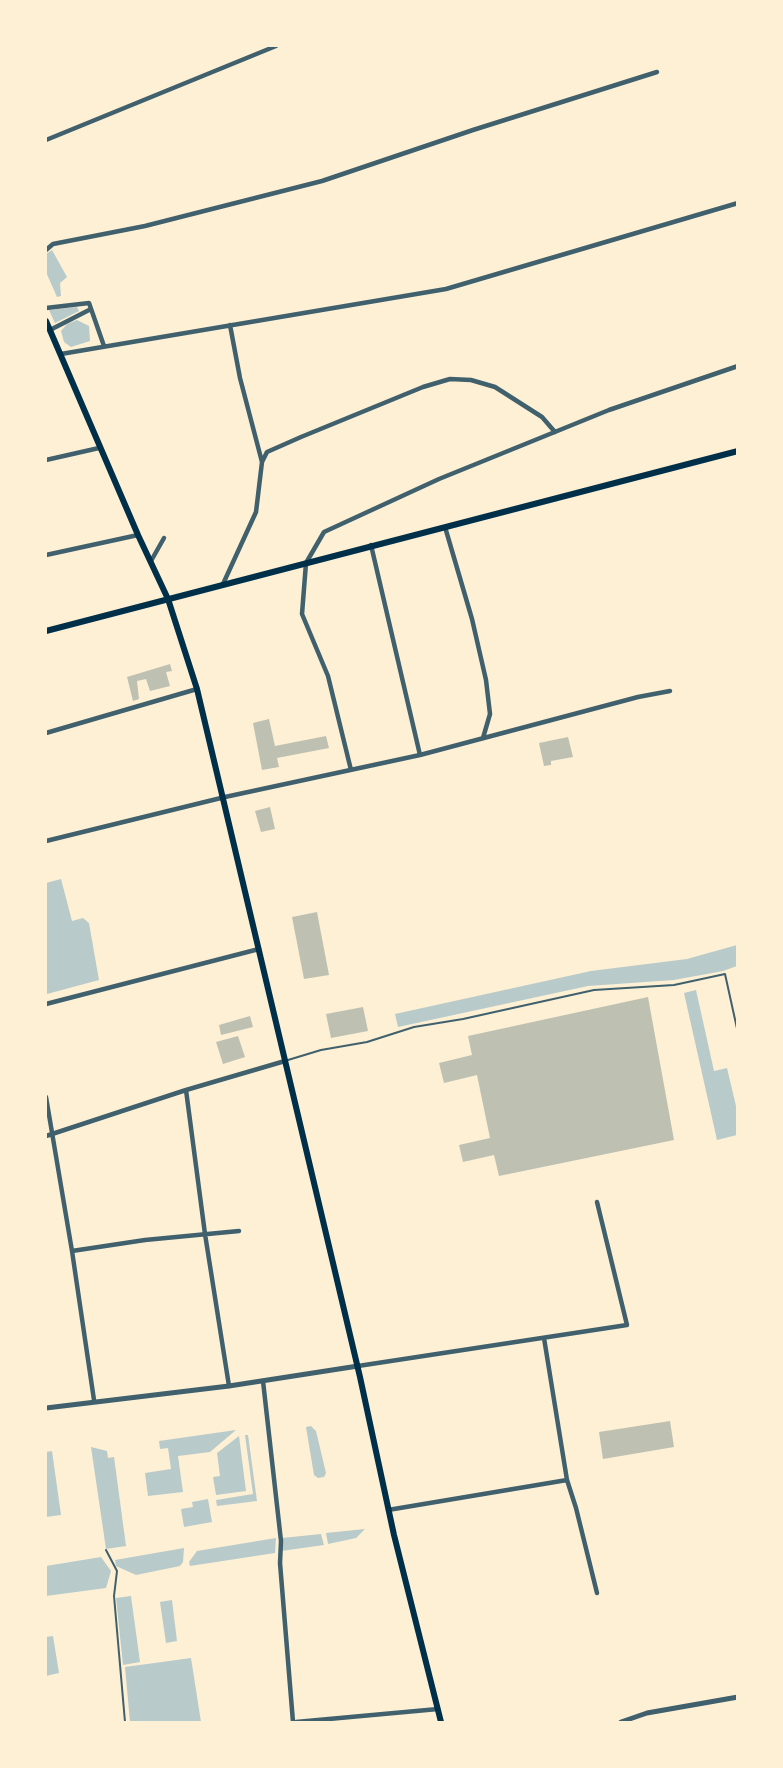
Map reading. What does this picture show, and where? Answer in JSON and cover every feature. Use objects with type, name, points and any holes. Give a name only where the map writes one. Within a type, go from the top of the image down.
[{"type":"main road","points":[[46,321],[99,447],[168,599],[197,689],[225,797],[358,1366],[388,1510],[441,1723]]},
{"type":"main road","points":[[46,631],[737,450]]},
{"type":"street","points":[[46,140],[276,46]]},
{"type":"street","points":[[46,250],[53,244],[145,226],[322,181],[657,72]]},
{"type":"street","points":[[61,354],[446,289],[737,204]]},
{"type":"street","points":[[46,307],[89,303],[104,347]]},
{"type":"street","points":[[50,330],[92,309]]},
{"type":"street","points":[[230,325],[240,378],[262,462]]},
{"type":"street","points":[[351,770],[328,677],[302,614],[306,563],[324,533],[439,478],[609,411],[737,366]]},
{"type":"street","points":[[223,584],[256,512],[262,462],[267,452],[423,387],[450,379],[471,380],[495,387],[542,417],[555,432]]},
{"type":"street","points":[[46,460],[99,447]]},
{"type":"street","points":[[445,526],[486,680],[490,714],[482,738]]},
{"type":"street","points":[[46,555],[138,535]]},
{"type":"street","points":[[150,562],[164,538]]},
{"type":"street","points":[[371,545],[420,755]]},
{"type":"street","points":[[46,733],[197,689]]},
{"type":"street","points":[[46,841],[225,797],[420,755],[638,697],[670,691]]},
{"type":"street","points":[[46,1004],[259,948]]},
{"type":"street","points":[[46,1136],[186,1090],[286,1061]]},
{"type":"street","points":[[186,1090],[229,1386]]},
{"type":"street","points":[[46,1097],[94,1400]]},
{"type":"street","points":[[46,1408],[94,1400],[229,1386],[626,1325],[597,1202]]},
{"type":"street","points":[[72,1251],[239,1231]]},
{"type":"street","points":[[544,1338],[567,1480],[597,1593]]},
{"type":"street","points":[[263,1381],[281,1541],[280,1563],[295,1723],[438,1709]]},
{"type":"street","points":[[388,1510],[567,1480]]},
{"type":"street","points":[[621,1723],[647,1713],[737,1697]]},
{"type":"lane","points":[[286,1061],[367,1042],[414,1027],[594,990],[674,985],[724,974],[737,1033]]},
{"type":"lane","points":[[106,1550],[117,1570],[114,1596],[125,1723]]},
{"type":"shaded area","points":[[52,250],[67,277],[60,283],[61,296],[57,297],[46,272],[46,254]]},
{"type":"shaded area","points":[[77,307],[79,311],[55,323],[49,310]]},
{"type":"shaded area","points":[[77,320],[89,326],[90,341],[71,347],[64,342],[61,331],[67,324]]},
{"type":"shaded area","points":[[61,879],[72,921],[83,918],[89,923],[99,980],[47,994],[46,883]]},
{"type":"shaded area","points":[[737,945],[737,966],[723,971],[674,980],[588,986],[398,1027],[395,1014],[591,971],[687,959]]},
{"type":"shaded area","points":[[696,990],[714,1071],[727,1068],[737,1106],[737,1135],[717,1140],[684,993]]},
{"type":"shaded area","points":[[311,1426],[316,1431],[326,1473],[324,1477],[318,1478],[314,1475],[306,1427]]},
{"type":"shaded area","points":[[236,1430],[210,1452],[178,1456],[183,1492],[148,1496],[145,1473],[171,1469],[168,1448],[160,1449],[159,1441]]},
{"type":"shaded area","points":[[245,1435],[248,1435],[257,1501],[217,1506],[216,1500],[253,1494]]},
{"type":"shaded area","points":[[239,1436],[246,1491],[216,1495],[213,1477],[220,1476],[217,1453]]},
{"type":"shaded area","points":[[91,1447],[107,1451],[108,1458],[114,1457],[126,1546],[106,1549]]},
{"type":"shaded area","points":[[52,1451],[61,1515],[46,1517],[46,1452]]},
{"type":"shaded area","points":[[208,1499],[212,1522],[184,1527],[181,1509],[193,1507],[192,1502]]},
{"type":"shaded area","points":[[365,1529],[356,1538],[328,1544],[326,1533]]},
{"type":"shaded area","points":[[321,1534],[324,1545],[281,1551],[282,1538]]},
{"type":"shaded area","points":[[276,1538],[275,1553],[190,1566],[189,1562],[197,1551]]},
{"type":"shaded area","points":[[184,1548],[180,1566],[136,1575],[116,1566],[115,1560]]},
{"type":"shaded area","points":[[101,1557],[111,1571],[106,1588],[46,1596],[46,1566]]},
{"type":"shaded area","points":[[131,1596],[140,1662],[123,1665],[116,1598]]},
{"type":"shaded area","points":[[172,1600],[177,1641],[166,1643],[160,1602]]},
{"type":"shaded area","points":[[53,1636],[59,1673],[46,1676],[46,1637]]},
{"type":"shaded area","points":[[191,1658],[201,1722],[130,1722],[125,1667]]},
{"type":"building","points":[[170,664],[172,671],[166,672],[170,686],[150,691],[146,679],[137,681],[139,699],[133,701],[127,677]]},
{"type":"building","points":[[269,719],[275,746],[326,736],[329,748],[277,758],[279,767],[262,770],[253,723]]},
{"type":"building","points":[[568,737],[573,757],[551,761],[551,765],[544,766],[539,743]]},
{"type":"building","points":[[270,807],[275,829],[261,832],[255,811]]},
{"type":"building","points":[[317,912],[329,975],[304,979],[292,917]]},
{"type":"building","points":[[648,997],[674,1140],[499,1176],[494,1155],[463,1162],[459,1145],[490,1138],[477,1075],[444,1083],[439,1063],[472,1055],[468,1036]]},
{"type":"building","points":[[363,1007],[368,1031],[331,1038],[326,1014]]},
{"type":"building","points":[[250,1016],[253,1027],[221,1035],[219,1025]]},
{"type":"building","points":[[238,1036],[245,1057],[223,1064],[216,1042]]},
{"type":"building","points":[[670,1421],[674,1447],[603,1459],[599,1432]]}]
